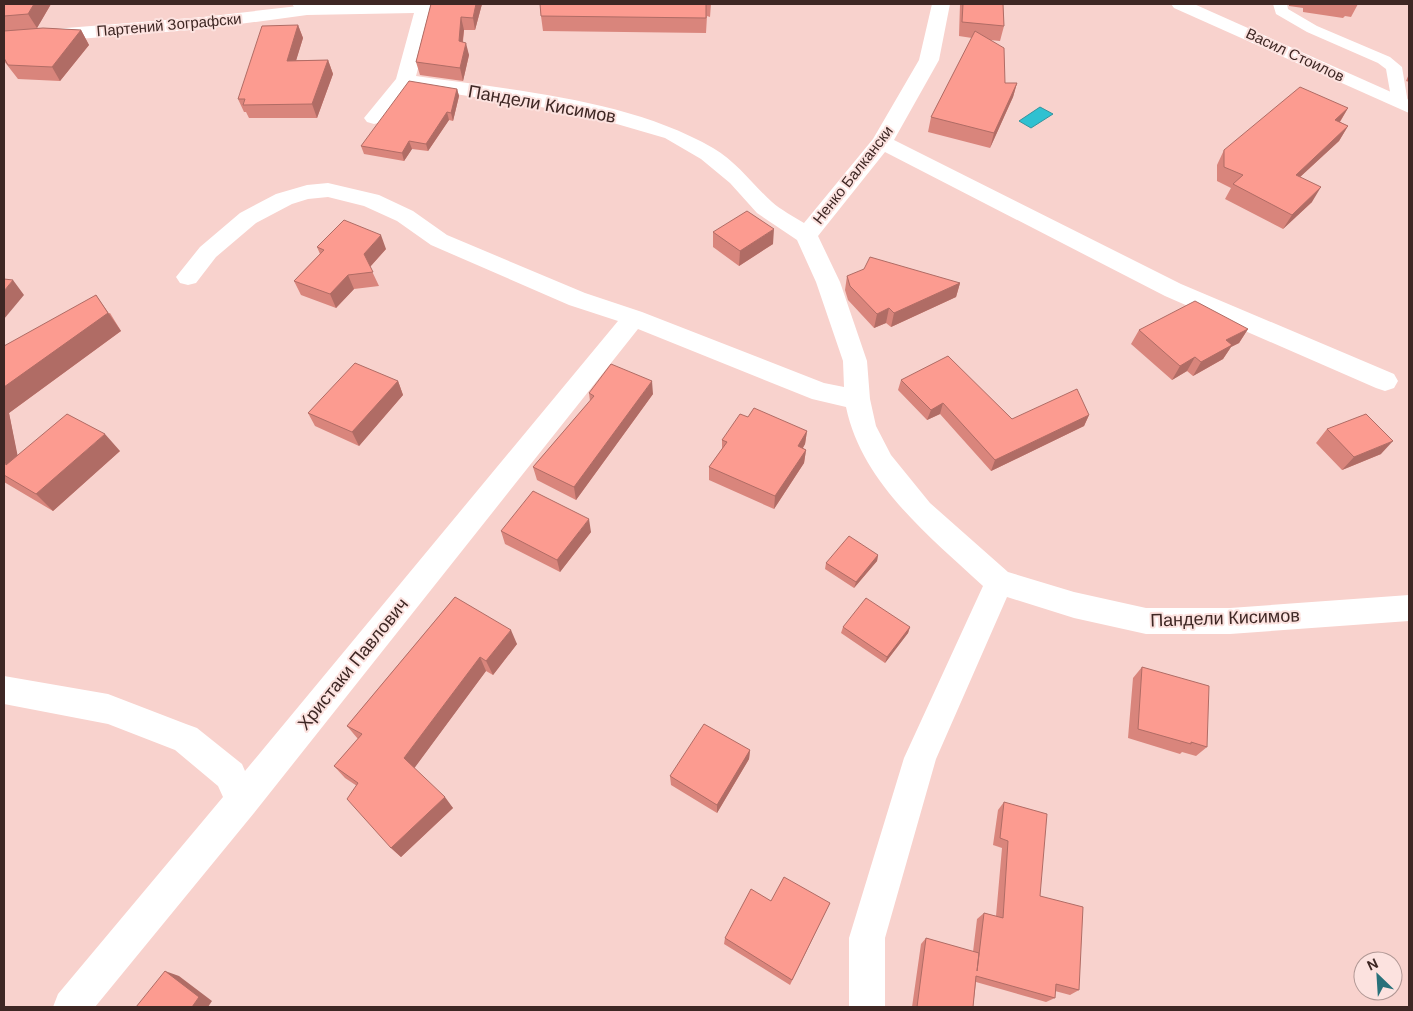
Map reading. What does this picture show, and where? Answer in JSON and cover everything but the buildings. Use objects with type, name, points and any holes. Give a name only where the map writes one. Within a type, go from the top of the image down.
[{"type":"street","name":"Партений Зографски","points":[[4,39],[203,23],[303,7],[425,7],[454,4]]},
{"type":"street","name":"Ненко Балкански","points":[[806,235],[882,142],[929,60],[941,4]]},
{"type":"street","name":"Васил Стоилов","points":[[1180,4],[1405,105]]},
{"type":"street","points":[[374,118],[404,80],[425,7]]},
{"type":"street","name":"Пандели Кисимов","points":[[404,80],[582,107],[672,134],[708,154],[738,178],[765,208],[806,235],[828,282],[855,361],[857,399],[863,426],[882,463],[920,510],[999,582],[1074,605],[1146,621],[1230,621],[1409,608]]},
{"type":"street","points":[[882,142],[1173,290],[1385,381]]},
{"type":"street","points":[[188,277],[208,252],[248,218],[284,200],[306,192],[328,190],[371,200],[405,216],[439,240],[577,299],[634,318],[821,392],[857,399]]},
{"type":"street","name":"Христаки Павлович","points":[[71,1007],[242,801],[634,318]]},
{"type":"street","points":[[867,1007],[867,938],[920,758],[999,582]]},
{"type":"street","points":[[4,690],[108,709],[186,739],[230,776],[242,801]]},
{"type":"lane","points":[[1280,4],[1281,11],[1312,29],[1384,60],[1394,67],[1405,105]]},
{"type":"water","points":[[1040,107],[1053,114],[1031,128],[1019,121]]}]
